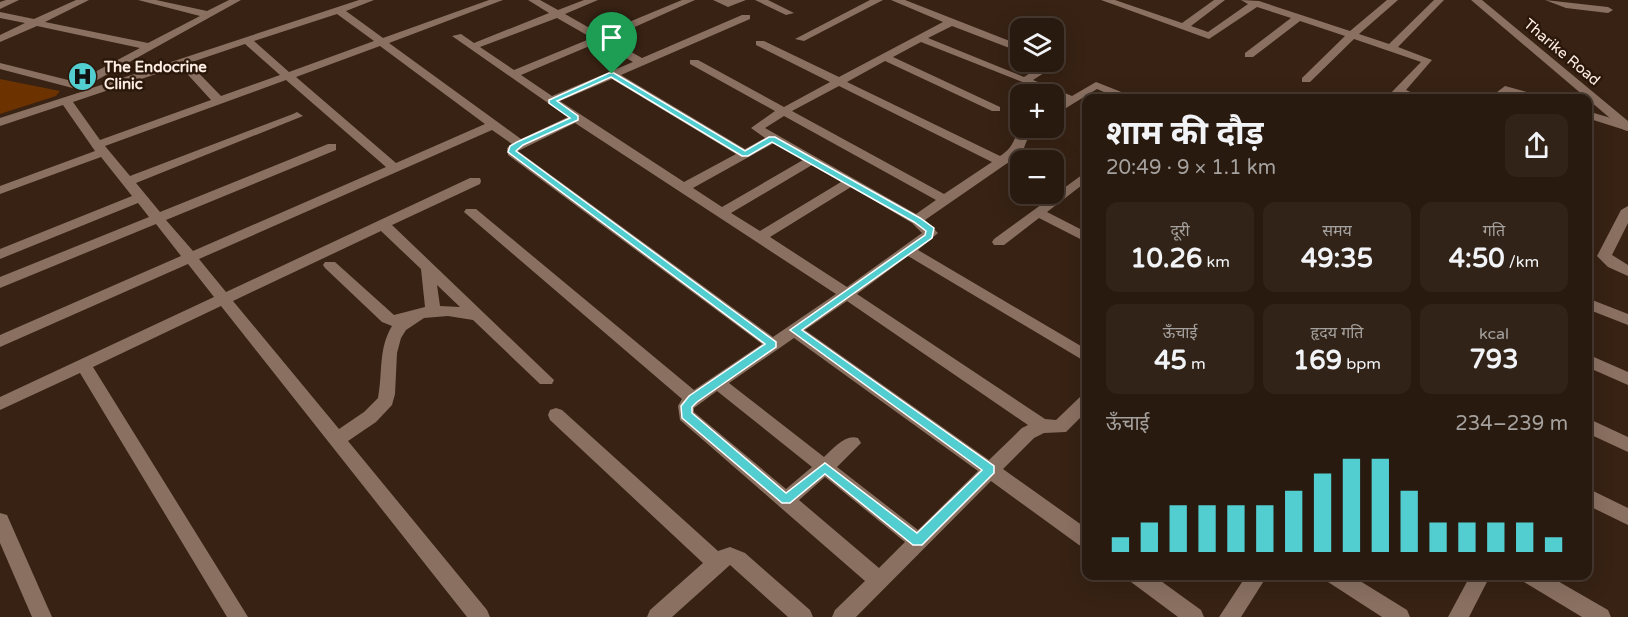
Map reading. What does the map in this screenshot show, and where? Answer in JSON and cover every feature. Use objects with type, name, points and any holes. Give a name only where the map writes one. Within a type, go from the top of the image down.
[{"type":"street","points":[[0,6],[14,0]]},
{"type":"street","points":[[0,39],[84,0]]},
{"type":"street","points":[[79,85],[236,0]]},
{"type":"street","points":[[0,122],[91,90],[369,0]]},
{"type":"street","points":[[0,190],[219,101],[498,0]]},
{"type":"street","points":[[533,0],[641,62]]},
{"type":"street","points":[[472,46],[593,0]]},
{"type":"street","points":[[513,75],[690,0]]},
{"type":"street","points":[[718,0],[728,4],[741,0]]},
{"type":"street","points":[[760,0],[789,13]]},
{"type":"street","points":[[800,39],[878,0]]},
{"type":"street","points":[[896,0],[1010,45]]},
{"type":"street","points":[[1106,0],[1212,36],[1251,2],[1425,59],[1427,62],[1396,94]]},
{"type":"street","points":[[1124,6],[1134,0]]},
{"type":"street","points":[[1183,27],[1220,0]]},
{"type":"street","points":[[1306,80],[1352,35],[1393,0]]},
{"type":"street","points":[[1392,47],[1439,0]]},
{"type":"street","name":"Tharike Road","points":[[1476,0],[1589,94]]},
{"type":"street","points":[[1550,0],[1566,5],[1608,10]]},
{"type":"street","points":[[152,1],[210,15]]},
{"type":"street","points":[[338,10],[520,144]]},
{"type":"street","points":[[0,15],[150,47]]},
{"type":"street","points":[[551,101],[746,17]]},
{"type":"street","points":[[1249,55],[1299,18]]},
{"type":"street","points":[[879,580],[686,415],[686,406],[931,233],[917,220],[772,139],[757,130],[757,127],[951,22]]},
{"type":"street","points":[[457,36],[576,118],[847,294],[1042,426]]},
{"type":"street","points":[[919,38],[1072,100]]},
{"type":"street","points":[[246,40],[394,167]]},
{"type":"street","points":[[760,43],[1002,162]]},
{"type":"street","points":[[885,57],[996,109]]},
{"type":"street","points":[[182,62],[219,101]]},
{"type":"street","points":[[694,62],[945,200]]},
{"type":"street","points":[[3,69],[79,85],[91,90]]},
{"type":"street","points":[[1025,81],[1039,72]]},
{"type":"street","points":[[612,74],[745,154]]},
{"type":"street","points":[[1064,105],[1096,85],[1118,94]]},
{"type":"street","points":[[1500,94],[1505,89],[1523,94]]},
{"type":"street","name":"Tharike Road","points":[[1592,97],[1628,127]]},
{"type":"street","points":[[65,99],[127,182],[225,299],[480,617]]},
{"type":"street","points":[[127,182],[297,116]]},
{"type":"street","points":[[1592,116],[1628,127]]},
{"type":"street","points":[[576,118],[520,144],[513,148],[512,152],[772,344]]},
{"type":"street","points":[[0,341],[493,125]]},
{"type":"street","points":[[917,220],[1020,148],[1022,138]]},
{"type":"street","points":[[683,188],[772,139]]},
{"type":"street","points":[[0,283],[332,147]]},
{"type":"street","points":[[721,213],[811,160]]},
{"type":"street","points":[[999,242],[1082,180]]},
{"type":"street","points":[[0,404],[475,182]]},
{"type":"street","points":[[759,238],[850,182]]},
{"type":"street","points":[[0,254],[140,197]]},
{"type":"street","points":[[471,212],[693,399]]},
{"type":"street","points":[[1039,213],[1082,236]]},
{"type":"street","points":[[1627,214],[1604,256],[1613,264],[1628,271]]},
{"type":"street","points":[[382,224],[546,380]]},
{"type":"street","points":[[908,250],[1082,354]]},
{"type":"street","points":[[330,265],[392,321],[406,320],[433,310],[477,315]]},
{"type":"street","points":[[428,268],[433,310]]},
{"type":"street","points":[[1592,305],[1628,320]]},
{"type":"street","points":[[337,439],[369,417],[386,400],[392,340],[406,320]]},
{"type":"street","points":[[795,330],[1082,536]]},
{"type":"street","points":[[1592,362],[1628,379]]},
{"type":"street","points":[[83,365],[238,617]]},
{"type":"street","points":[[717,382],[918,541]]},
{"type":"street","points":[[842,617],[1028,433],[1042,426],[1060,427],[1082,406]]},
{"type":"street","points":[[556,415],[717,563]]},
{"type":"street","points":[[1592,427],[1628,445]]},
{"type":"street","points":[[786,500],[852,443]]},
{"type":"street","points":[[1592,499],[1628,517]]},
{"type":"street","points":[[0,521],[42,617]]},
{"type":"street","points":[[657,617],[717,563],[730,556],[738,559],[802,617]]},
{"type":"street","points":[[1143,580],[1194,617]]},
{"type":"street","points":[[1229,617],[1254,580]]},
{"type":"street","points":[[1341,580],[1400,617]]},
{"type":"street","points":[[1458,617],[1478,580]]},
{"type":"street","points":[[1538,580],[1600,617]]},
{"type":"shaded area","points":[[0,79],[60,91],[56,96],[0,114]]},
{"type":"place","name":"The Endocrine Clinic","points":[[83,76]]},
{"type":"route","points":[[612,74],[745,154],[772,139],[931,230],[929,236],[795,330],[990,469],[918,541],[825,467],[786,500],[686,415],[686,406],[693,399],[772,344],[512,152],[513,148],[520,144],[576,118],[551,101],[612,74]]}]
